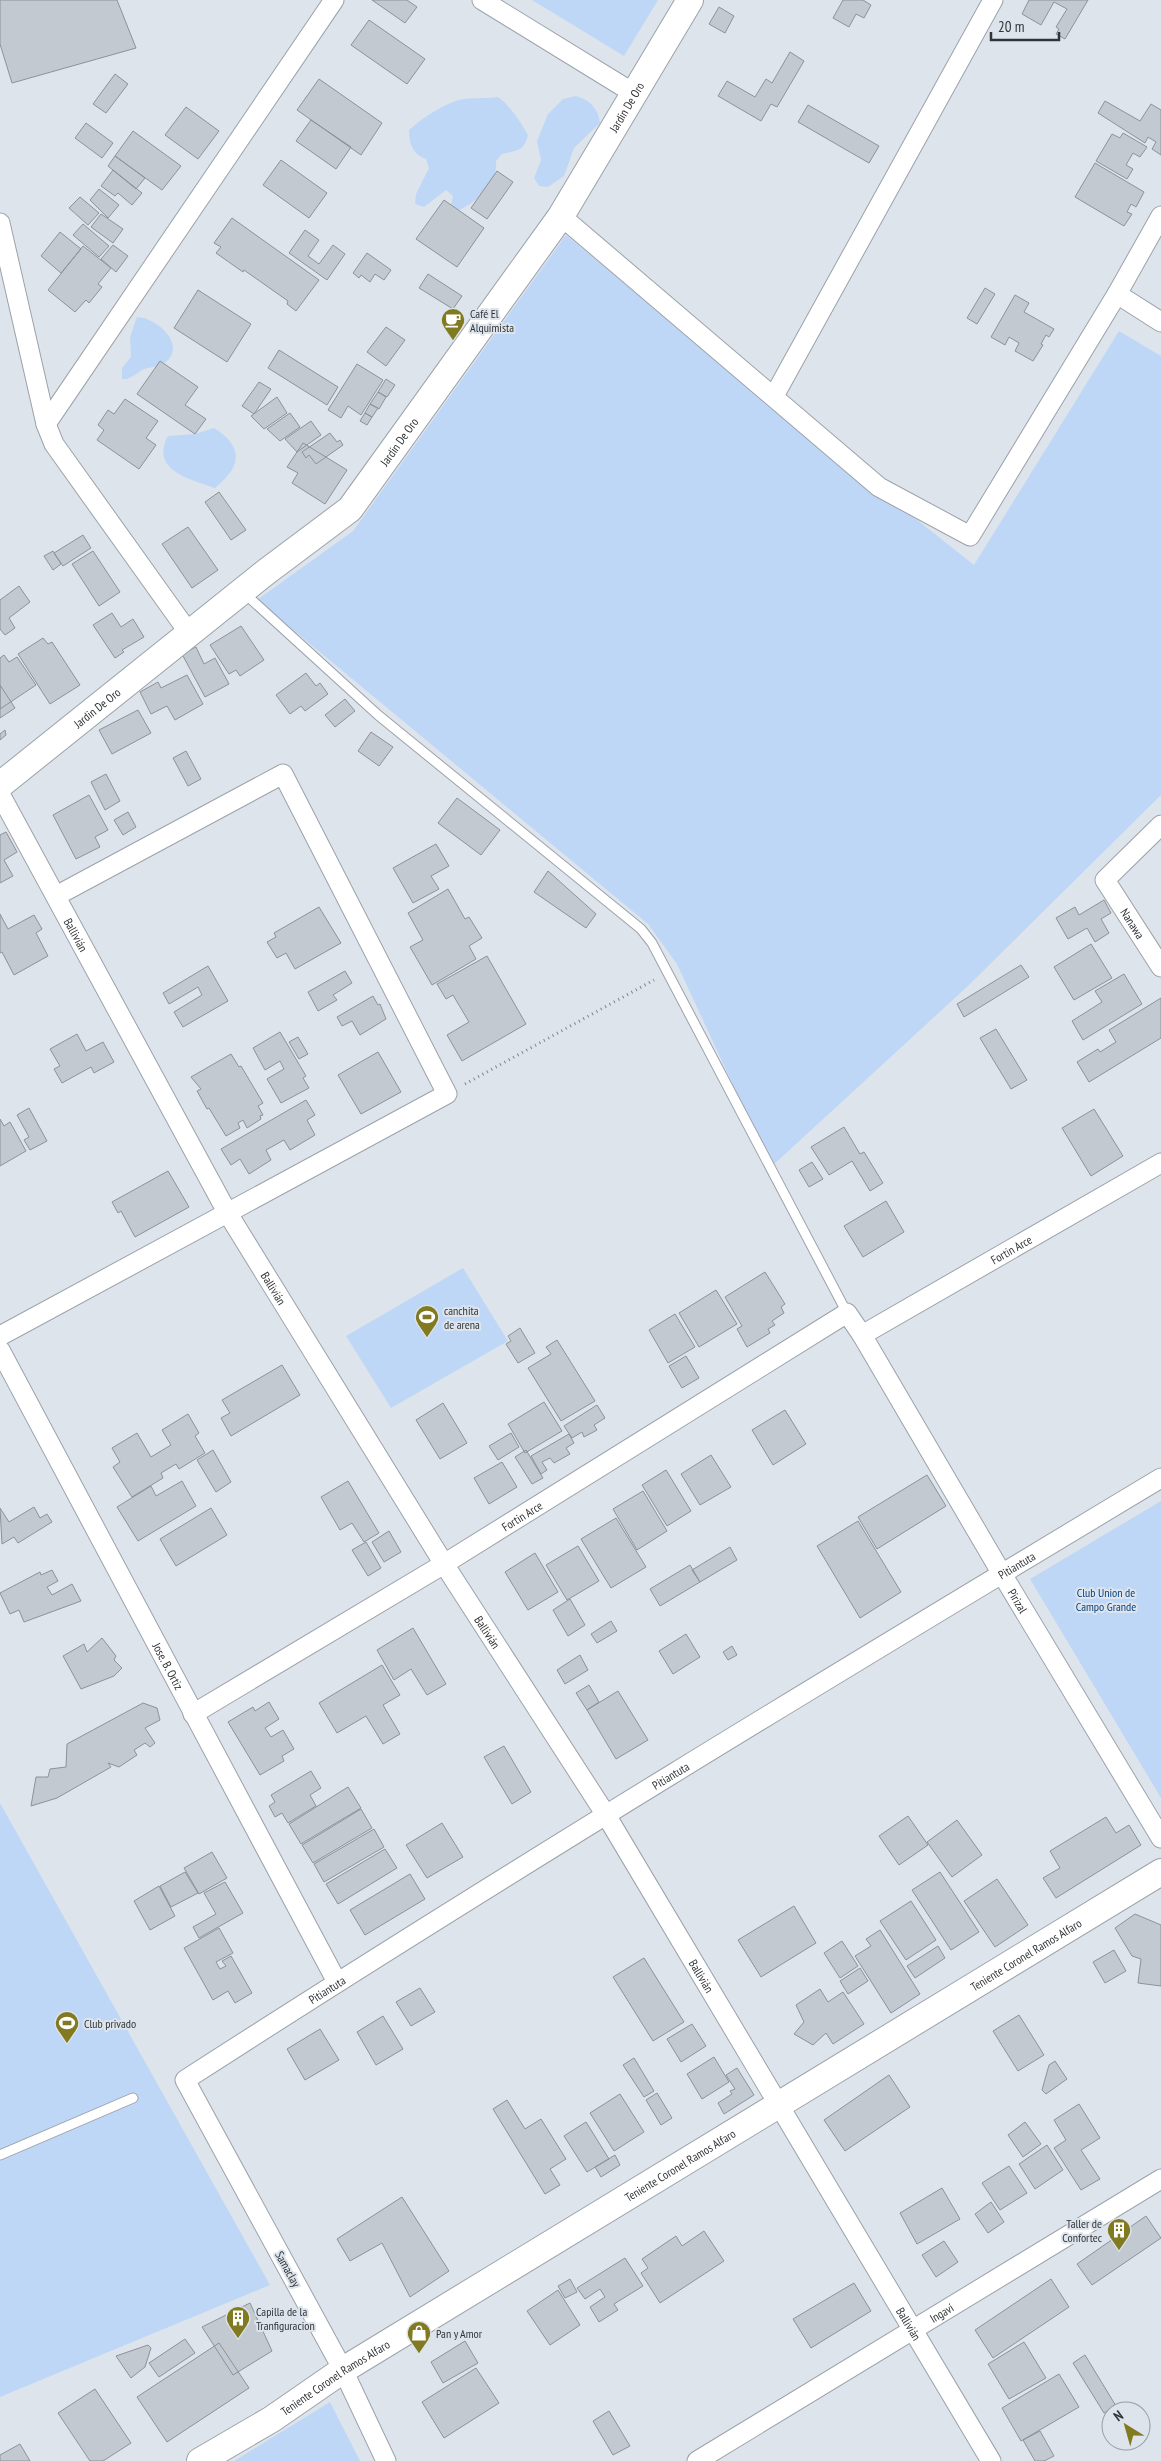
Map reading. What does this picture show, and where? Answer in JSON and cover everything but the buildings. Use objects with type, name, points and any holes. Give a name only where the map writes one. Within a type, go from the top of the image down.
[{"type":"street","points":[[46,424],[334,0]]},
{"type":"street","points":[[482,0],[635,94]]},
{"type":"street","name":"Jardin De Oro","points":[[0,785],[242,591],[350,509],[561,216],[690,0]]},
{"type":"street","points":[[774,396],[993,0]]},
{"type":"street","points":[[561,216],[774,396],[879,488],[970,536],[1161,216]]},
{"type":"street","points":[[0,223],[46,424],[54,444],[189,633]]},
{"type":"street","points":[[1116,294],[1161,322]]},
{"type":"street","points":[[0,1336],[447,1094],[283,774],[56,896]]},
{"type":"street","name":"Ballivián","points":[[0,794],[227,1212],[444,1564],[606,1815],[781,2105],[911,2331],[991,2461]]},
{"type":"street","name":"Nanawa","points":[[1161,825],[1105,880],[1161,967]]},
{"type":"street","name":"Fortin Arce","points":[[862,1335],[1161,1163]]},
{"type":"street","name":"Pirizal","points":[[847,1313],[862,1335],[1002,1574],[1161,1838]]},
{"type":"street","name":"Fortin Arce","points":[[193,1714],[444,1564],[847,1313]]},
{"type":"street","name":"Jose. B. Ortiz","points":[[0,1350],[337,1982]]},
{"type":"street","name":"Pitiantuta","points":[[185,2080],[337,1982],[606,1815],[1161,1478]]},
{"type":"street","name":"Teniente Coronel Ramos Alfaro","points":[[200,2461],[272,2418],[343,2370],[1161,1872]]},
{"type":"street","name":"Samaclay","points":[[185,2080],[343,2370],[386,2461]]},
{"type":"street","name":"Ingavi","points":[[697,2461],[1161,2179]]},
{"type":"lane","points":[[242,591],[378,715],[641,929],[652,943],[668,972],[847,1313]]},
{"type":"lane","points":[[0,2155],[133,2098]]},
{"type":"path","points":[[447,1094],[668,972]]},
{"type":"green space","points":[[532,0],[658,0],[624,56]]},
{"type":"green space","points":[[576,96],[592,105],[600,123],[574,148],[564,176],[548,187],[539,186],[534,178],[541,160],[537,141],[548,114],[563,99]]},
{"type":"green space","points":[[498,97],[511,109],[528,135],[524,145],[516,151],[502,154],[496,161],[494,177],[485,191],[480,197],[459,210],[451,205],[453,196],[446,190],[424,207],[415,204],[416,194],[429,168],[426,159],[417,154],[412,148],[409,130],[432,112],[453,102],[464,99]]},
{"type":"green space","points":[[566,235],[767,401],[974,565],[1119,331],[1161,356],[1161,795],[969,985],[771,1167],[677,964],[648,924],[257,600],[353,531]]},
{"type":"green space","points":[[137,317],[151,321],[165,331],[173,345],[173,352],[164,363],[144,369],[127,379],[122,379],[122,368],[131,357],[130,337]]},
{"type":"green space","points":[[214,428],[231,442],[236,457],[230,472],[215,488],[175,472],[168,465],[164,457],[164,448],[168,436],[195,434]]},
{"type":"green space","name":"canchita de arena","points":[[463,1268],[508,1341],[391,1408],[346,1336]]},
{"type":"green space","name":"Club Union de Campo Grande","points":[[1161,1501],[1161,1798],[1030,1579]]},
{"type":"green space","name":"Club privado","points":[[0,1803],[270,2285],[0,2397]]},
{"type":"green space","points":[[330,2402],[360,2461],[234,2461]]},
{"type":"place","name":"Café El Alquimista","points":[[453,341]]},
{"type":"place","name":"canchita de arena","points":[[427,1338]]},
{"type":"place","name":"Club privado","points":[[67,2044]]},
{"type":"place","name":"Taller de Confortec","points":[[1119,2251]]},
{"type":"place","name":"Capilla de la Tranfiguracion","points":[[238,2339]]},
{"type":"place","name":"Pan y Amor","points":[[419,2354]]}]
